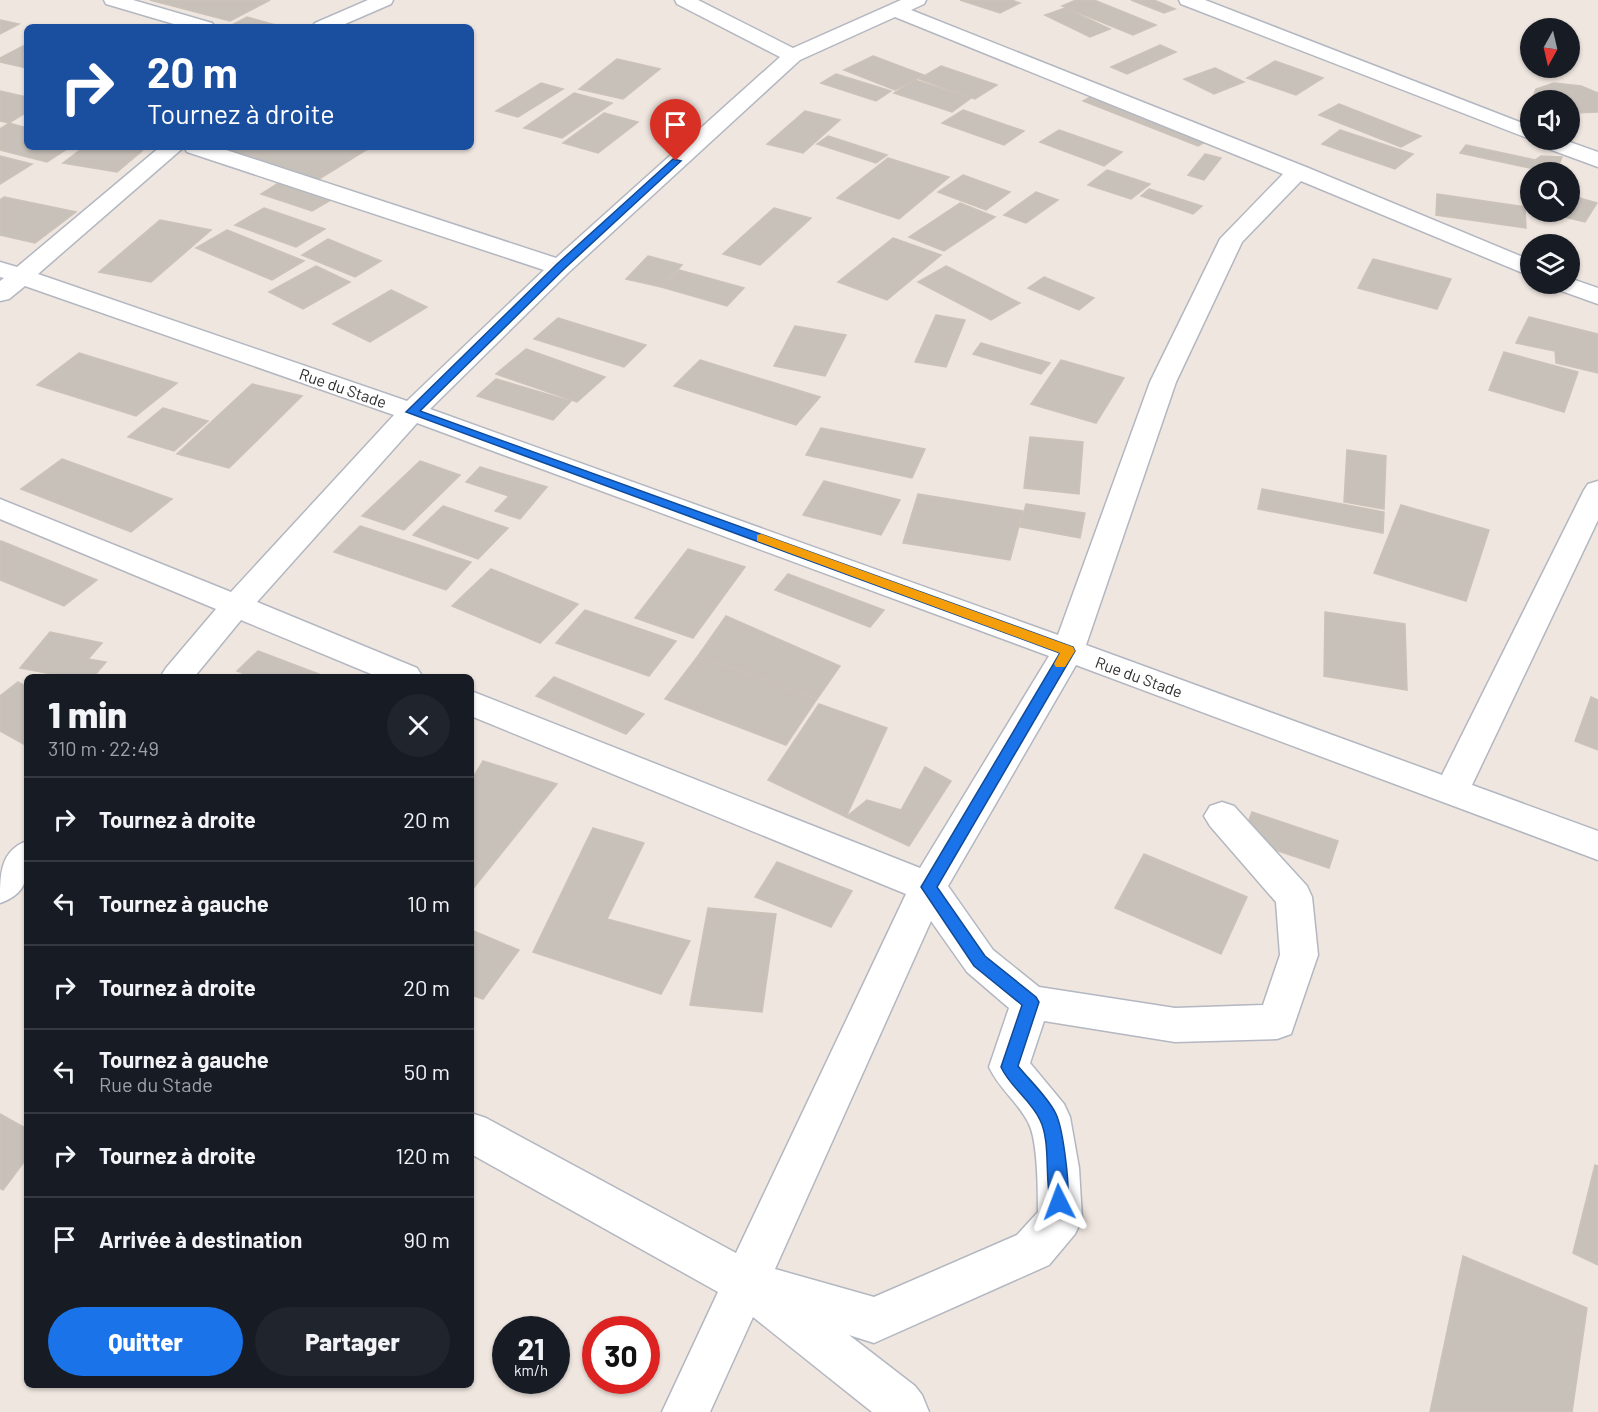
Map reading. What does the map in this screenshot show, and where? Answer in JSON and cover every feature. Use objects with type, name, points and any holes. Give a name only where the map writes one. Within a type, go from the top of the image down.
[{"type":"street","points":[[113,0],[195,24]]},
{"type":"street","points":[[329,24],[384,0]]},
{"type":"street","points":[[684,0],[793,56]]},
{"type":"street","points":[[1188,0],[1520,129]]},
{"type":"street","points":[[179,674],[235,608],[412,412],[560,267],[793,56],[906,5],[1520,265]]},
{"type":"street","points":[[7,280],[169,150]]},
{"type":"street","points":[[204,150],[560,267]]},
{"type":"street","points":[[1572,150],[1598,160]]},
{"type":"street","points":[[686,1412],[928,887],[1068,651],[1163,382],[1232,239],[1298,172]]},
{"type":"street","name":"Rue du Stade","points":[[7,280],[412,412],[1598,846]]},
{"type":"street","points":[[1580,290],[1598,297]]},
{"type":"street","points":[[1451,792],[1598,490]]},
{"type":"street","points":[[0,508],[235,608],[401,674]]},
{"type":"street","points":[[474,704],[928,887],[980,961],[1030,1002],[1176,1025],[1277,1022],[1299,956],[1293,897],[1222,816]]},
{"type":"street","points":[[745,1282],[874,1320],[1033,1250],[1060,1219],[1058,1168],[1049,1117],[1009,1067],[1030,1002]]},
{"type":"street","points":[[474,1134],[745,1282],[898,1403],[906,1412]]},
{"type":"building","points":[[150,0],[270,0],[230,21]]},
{"type":"building","points":[[960,0],[1011,0],[1020,3],[1000,13]]},
{"type":"building","points":[[1076,0],[1094,0],[1156,25],[1133,35],[1062,6]]},
{"type":"building","points":[[1131,0],[1154,0],[1175,9],[1164,13]]},
{"type":"building","points":[[1065,8],[1110,29],[1090,37],[1045,15]]},
{"type":"building","points":[[247,17],[272,24],[234,24]]},
{"type":"building","points":[[0,20],[19,24],[0,34]]},
{"type":"building","points":[[1160,45],[1176,52],[1127,74],[1111,67]]},
{"type":"building","points":[[24,46],[24,67],[0,62],[0,58]]},
{"type":"building","points":[[873,56],[924,75],[895,90],[844,70]]},
{"type":"building","points":[[617,59],[660,69],[623,99],[579,89]]},
{"type":"building","points":[[1275,61],[1323,78],[1296,95],[1247,78]]},
{"type":"building","points":[[941,66],[997,85],[975,99],[919,79]]},
{"type":"building","points":[[1215,68],[1244,82],[1214,94],[1184,79]]},
{"type":"building","points":[[836,74],[891,91],[876,101],[821,83]]},
{"type":"building","points":[[915,80],[971,98],[952,112],[894,93]]},
{"type":"building","points":[[541,83],[563,89],[518,117],[496,111]]},
{"type":"building","points":[[1554,83],[1581,86],[1598,93],[1598,112],[1580,113],[1580,90],[1536,89]]},
{"type":"building","points":[[0,91],[24,96],[24,114],[9,123],[0,121]]},
{"type":"building","points":[[574,93],[612,103],[562,138],[524,128]]},
{"type":"building","points":[[1094,95],[1209,140],[1198,146],[1083,101]]},
{"type":"building","points":[[1339,104],[1421,136],[1401,147],[1319,115]]},
{"type":"building","points":[[963,110],[1024,131],[1004,145],[942,123]]},
{"type":"building","points":[[805,111],[840,120],[803,153],[767,144]]},
{"type":"building","points":[[604,113],[638,122],[598,153],[563,143]]},
{"type":"building","points":[[9,123],[24,127],[24,150],[65,150],[47,162],[0,150],[0,129]]},
{"type":"building","points":[[1059,130],[1122,152],[1104,166],[1040,142]]},
{"type":"building","points":[[1340,130],[1413,154],[1395,169],[1322,144]]},
{"type":"building","points":[[828,136],[887,155],[876,163],[817,144]]},
{"type":"building","points":[[1466,145],[1535,160],[1541,156],[1562,157],[1560,162],[1520,162],[1520,166],[1460,153]]},
{"type":"building","points":[[80,150],[142,151],[117,172],[63,163]]},
{"type":"building","points":[[227,150],[366,150],[316,181]]},
{"type":"building","points":[[1205,154],[1221,158],[1204,180],[1188,175]]},
{"type":"building","points":[[0,156],[32,164],[0,184]]},
{"type":"building","points":[[888,158],[949,177],[899,219],[837,198]]},
{"type":"building","points":[[1107,170],[1150,184],[1131,199],[1088,185]]},
{"type":"building","points":[[963,175],[1010,192],[986,210],[938,192]]},
{"type":"building","points":[[280,182],[331,200],[312,211],[261,194]]},
{"type":"building","points":[[1149,189],[1202,206],[1193,214],[1141,196]]},
{"type":"building","points":[[1036,192],[1058,200],[1026,223],[1004,215]]},
{"type":"building","points":[[1437,194],[1520,206],[1520,222],[1526,222],[1526,228],[1436,215]]},
{"type":"building","points":[[4,197],[76,212],[35,243],[0,235],[0,200]]},
{"type":"building","points":[[1580,198],[1597,203],[1585,222],[1580,221]]},
{"type":"building","points":[[960,203],[995,217],[944,251],[909,237]]},
{"type":"building","points":[[264,208],[325,229],[296,247],[235,225]]},
{"type":"building","points":[[774,208],[811,218],[760,265],[723,254]]},
{"type":"building","points":[[160,220],[211,230],[151,282],[99,272]]},
{"type":"building","points":[[227,230],[304,261],[272,280],[196,248]]},
{"type":"building","points":[[893,238],[941,255],[887,300],[838,282]]},
{"type":"building","points":[[328,239],[381,261],[355,277],[302,255]]},
{"type":"building","points":[[648,256],[682,265],[661,287],[626,279]]},
{"type":"building","points":[[1373,259],[1451,279],[1437,309],[1358,288]]},
{"type":"building","points":[[316,266],[350,282],[303,309],[269,292]]},
{"type":"building","points":[[946,266],[1020,303],[991,320],[918,282]]},
{"type":"building","points":[[679,270],[744,288],[727,306],[661,287]]},
{"type":"building","points":[[1044,277],[1094,298],[1079,310],[1028,288]]},
{"type":"building","points":[[391,290],[427,307],[370,342],[333,324]]},
{"type":"building","points":[[936,315],[965,320],[946,367],[915,362]]},
{"type":"building","points":[[1529,317],[1598,334],[1598,373],[1556,363],[1555,351],[1516,343]]},
{"type":"building","points":[[558,318],[646,345],[624,367],[534,339]]},
{"type":"building","points":[[795,326],[846,335],[825,376],[774,366]]},
{"type":"building","points":[[981,343],[1050,363],[1041,374],[973,354]]},
{"type":"building","points":[[526,349],[605,377],[577,402],[496,374]]},
{"type":"building","points":[[1504,352],[1578,372],[1564,412],[1489,390]]},
{"type":"building","points":[[79,353],[177,383],[136,416],[37,385]]},
{"type":"building","points":[[700,360],[820,397],[796,425],[674,386]]},
{"type":"building","points":[[1061,360],[1124,378],[1096,423],[1031,404]]},
{"type":"building","points":[[496,379],[571,401],[553,420],[477,396]]},
{"type":"building","points":[[252,384],[302,396],[229,468],[177,454]]},
{"type":"building","points":[[163,408],[208,421],[174,451],[128,437]]},
{"type":"building","points":[[821,428],[925,449],[912,478],[806,455]]},
{"type":"building","points":[[1030,437],[1083,442],[1079,494],[1024,488]]},
{"type":"building","points":[[1347,450],[1386,456],[1384,509],[1344,502]]},
{"type":"building","points":[[62,459],[172,499],[131,532],[21,489]]},
{"type":"building","points":[[420,461],[460,475],[404,530],[362,516]]},
{"type":"building","points":[[480,467],[547,487],[520,519],[495,511],[509,496],[466,482]]},
{"type":"building","points":[[824,481],[900,500],[881,535],[803,515]]},
{"type":"building","points":[[1262,489],[1384,512],[1383,533],[1258,509]]},
{"type":"building","points":[[918,494],[1023,511],[1010,560],[903,543]]},
{"type":"building","points":[[1026,504],[1085,513],[1080,538],[1020,527]]},
{"type":"building","points":[[1401,505],[1489,530],[1466,601],[1374,573]]},
{"type":"building","points":[[443,506],[508,528],[478,559],[413,535]]},
{"type":"building","points":[[360,526],[471,562],[446,590],[334,552]]},
{"type":"building","points":[[0,542],[97,580],[64,606],[0,580]]},
{"type":"building","points":[[688,549],[745,567],[693,638],[635,618]]},
{"type":"building","points":[[491,569],[578,604],[540,643],[452,606]]},
{"type":"building","points":[[788,574],[884,610],[870,627],[775,590]]},
{"type":"building","points":[[585,610],[676,641],[649,676],[556,643]]},
{"type":"building","points":[[1325,612],[1405,624],[1407,690],[1324,676]]},
{"type":"building","points":[[726,616],[840,666],[817,699],[698,656]]},
{"type":"building","points":[[50,632],[102,643],[88,659],[106,662],[96,674],[52,674],[20,668]]},
{"type":"building","points":[[258,651],[319,674],[245,674],[237,671]]},
{"type":"building","points":[[698,656],[817,699],[786,745],[665,699]]},
{"type":"building","points":[[554,677],[644,714],[626,734],[536,696]]},
{"type":"building","points":[[18,682],[24,685],[24,744],[0,731],[0,696]]},
{"type":"building","points":[[1591,697],[1598,700],[1598,750],[1575,741]]},
{"type":"building","points":[[819,704],[887,728],[846,817],[768,780]]},
{"type":"building","points":[[483,761],[557,784],[474,887],[474,776]]},
{"type":"building","points":[[925,767],[951,781],[909,846],[846,817],[867,800],[901,810]]},
{"type":"building","points":[[1252,812],[1338,841],[1329,868],[1242,839]]},
{"type":"building","points":[[593,828],[644,843],[607,919],[690,941],[661,994],[533,952]]},
{"type":"building","points":[[1144,854],[1247,897],[1221,954],[1115,908]]},
{"type":"building","points":[[777,862],[852,891],[831,927],[755,897]]},
{"type":"building","points":[[708,908],[776,914],[762,1012],[690,1005]]},
{"type":"building","points":[[474,931],[519,950],[483,999],[474,996]]},
{"type":"building","points":[[0,1114],[24,1127],[24,1162],[3,1190],[0,1188]]},
{"type":"building","points":[[1595,1165],[1598,1166],[1598,1265],[1573,1253]]},
{"type":"building","points":[[1463,1256],[1587,1308],[1572,1412],[1430,1412]]},
{"type":"slow traffic","points":[[761,538],[1068,651],[1061,664]]},
{"type":"route","points":[[676,161],[560,267],[412,412],[1068,651],[928,887],[980,961],[1030,1002],[1009,1067],[1049,1117],[1058,1168],[1059,1202]]}]
